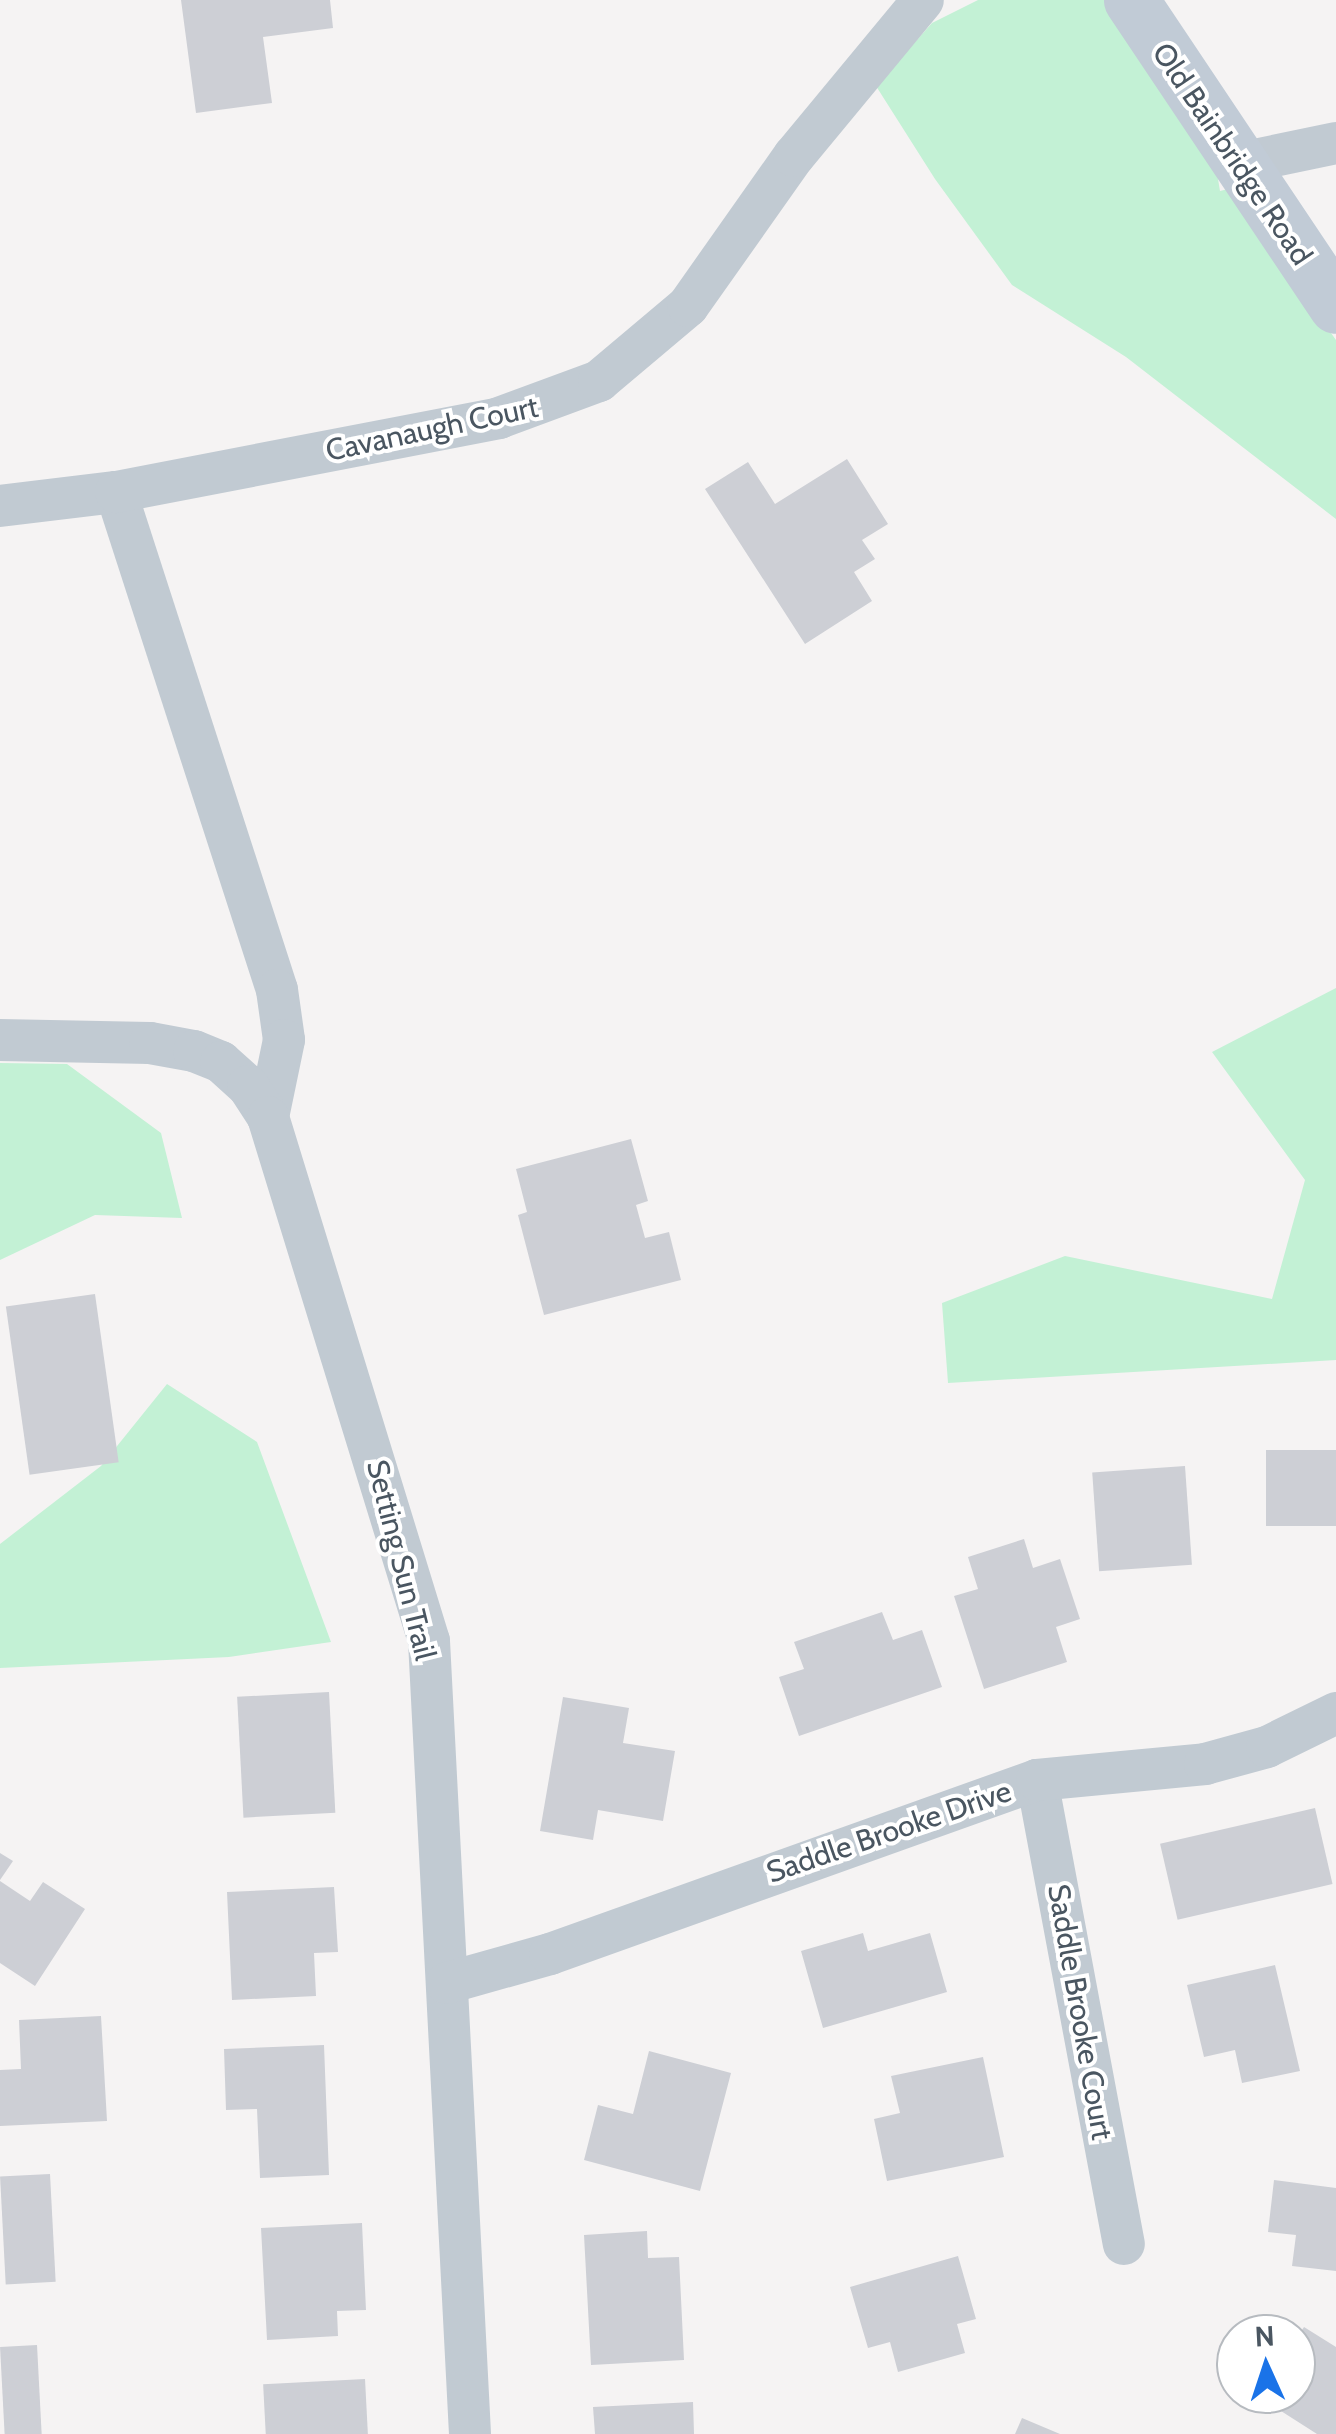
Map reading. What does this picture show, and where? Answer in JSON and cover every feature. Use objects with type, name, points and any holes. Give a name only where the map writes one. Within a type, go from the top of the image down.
[{"type":"main road","name":"Old Bainbridge Road","points":[[1131,0],[1235,164],[1336,306]]},
{"type":"street","name":"Cavanaugh Court","points":[[0,506],[116,492],[498,418],[599,382],[688,306],[794,156],[923,0]]},
{"type":"street","points":[[1235,164],[1336,142]]},
{"type":"street","points":[[116,492],[277,990],[284,1040],[268,1117]]},
{"type":"street","name":"Setting Sun Trail","points":[[0,1040],[150,1043],[194,1051],[221,1062],[248,1086],[268,1117],[428,1641],[470,2434]]},
{"type":"street","name":"Saddle Brooke Drive","points":[[447,1984],[550,1954],[1038,1780],[1206,1764],[1268,1747],[1336,1712]]},
{"type":"street","name":"Saddle Brooke Court","points":[[1038,1780],[1124,2244]]},
{"type":"green space","points":[[978,0],[1107,0],[1217,173],[1220,191],[1228,189],[1336,340],[1336,519],[1126,357],[1012,285],[935,179],[876,86],[932,23]]},
{"type":"green space","points":[[1336,988],[1336,1360],[948,1383],[942,1303],[1065,1256],[1272,1299],[1305,1180],[1212,1052]]},
{"type":"green space","points":[[0,1063],[67,1064],[161,1133],[182,1218],[95,1215],[0,1260]]},
{"type":"green space","points":[[167,1384],[257,1442],[331,1642],[229,1657],[0,1668],[0,1544],[101,1466]]},
{"type":"building","points":[[181,0],[330,0],[333,28],[263,37],[272,103],[196,113]]},
{"type":"building","points":[[847,459],[888,524],[862,540],[875,559],[854,572],[872,601],[805,644],[705,489],[748,462],[775,504]]},
{"type":"building","points":[[631,1139],[648,1201],[636,1205],[645,1238],[669,1232],[681,1280],[544,1315],[518,1215],[527,1212],[516,1169]]},
{"type":"building","points":[[95,1294],[119,1462],[30,1475],[6,1307]]},
{"type":"building","points":[[1266,1450],[1336,1450],[1336,1526],[1266,1526]]},
{"type":"building","points":[[1185,1466],[1192,1565],[1099,1571],[1092,1472]]},
{"type":"building","points":[[1024,1539],[1033,1568],[1060,1559],[1080,1619],[1056,1627],[1067,1662],[984,1689],[954,1596],[978,1589],[968,1557]]},
{"type":"building","points":[[882,1612],[893,1640],[922,1630],[942,1687],[799,1736],[779,1677],[804,1669],[794,1642]]},
{"type":"building","points":[[329,1692],[335,1813],[243,1818],[237,1697]]},
{"type":"building","points":[[563,1697],[629,1708],[623,1743],[675,1751],[663,1821],[598,1810],[593,1840],[540,1831]]},
{"type":"building","points":[[1315,1808],[1333,1884],[1178,1920],[1160,1844]]},
{"type":"building","points":[[0,1853],[13,1861],[0,1880]]},
{"type":"building","points":[[0,1881],[30,1901],[43,1882],[85,1909],[35,1986],[0,1963]]},
{"type":"building","points":[[334,1887],[338,1952],[314,1953],[316,1996],[232,2000],[227,1892]]},
{"type":"building","points":[[863,1933],[868,1951],[930,1933],[947,1992],[823,2028],[801,1951]]},
{"type":"building","points":[[1275,1965],[1300,2071],[1242,2083],[1235,2050],[1204,2057],[1187,1985]]},
{"type":"building","points":[[101,2016],[107,2121],[0,2126],[0,2070],[21,2069],[19,2020]]},
{"type":"building","points":[[324,2045],[329,2175],[260,2178],[257,2109],[226,2110],[224,2049]]},
{"type":"building","points":[[649,2051],[731,2073],[700,2191],[584,2160],[598,2105],[633,2114]]},
{"type":"building","points":[[983,2057],[1004,2157],[887,2181],[874,2119],[900,2113],[891,2076]]},
{"type":"building","points":[[50,2174],[56,2282],[6,2284],[0,2177]]},
{"type":"building","points":[[1274,2180],[1336,2188],[1336,2271],[1292,2266],[1296,2235],[1268,2232]]},
{"type":"building","points":[[362,2223],[366,2310],[337,2311],[338,2336],[267,2340],[261,2228]]},
{"type":"building","points":[[647,2231],[648,2258],[679,2257],[684,2360],[591,2365],[584,2235]]},
{"type":"building","points":[[958,2256],[976,2319],[957,2324],[965,2353],[898,2372],[890,2342],[868,2348],[850,2287]]},
{"type":"building","points":[[1316,2334],[1336,2347],[1336,2434],[1317,2434],[1286,2414],[1316,2414]]},
{"type":"building","points":[[37,2345],[42,2434],[5,2434],[0,2347]]},
{"type":"building","points":[[365,2379],[368,2434],[266,2434],[263,2384]]},
{"type":"building","points":[[693,2402],[694,2434],[595,2434],[593,2407]]},
{"type":"building","points":[[1022,2418],[1060,2434],[1015,2434]]}]
